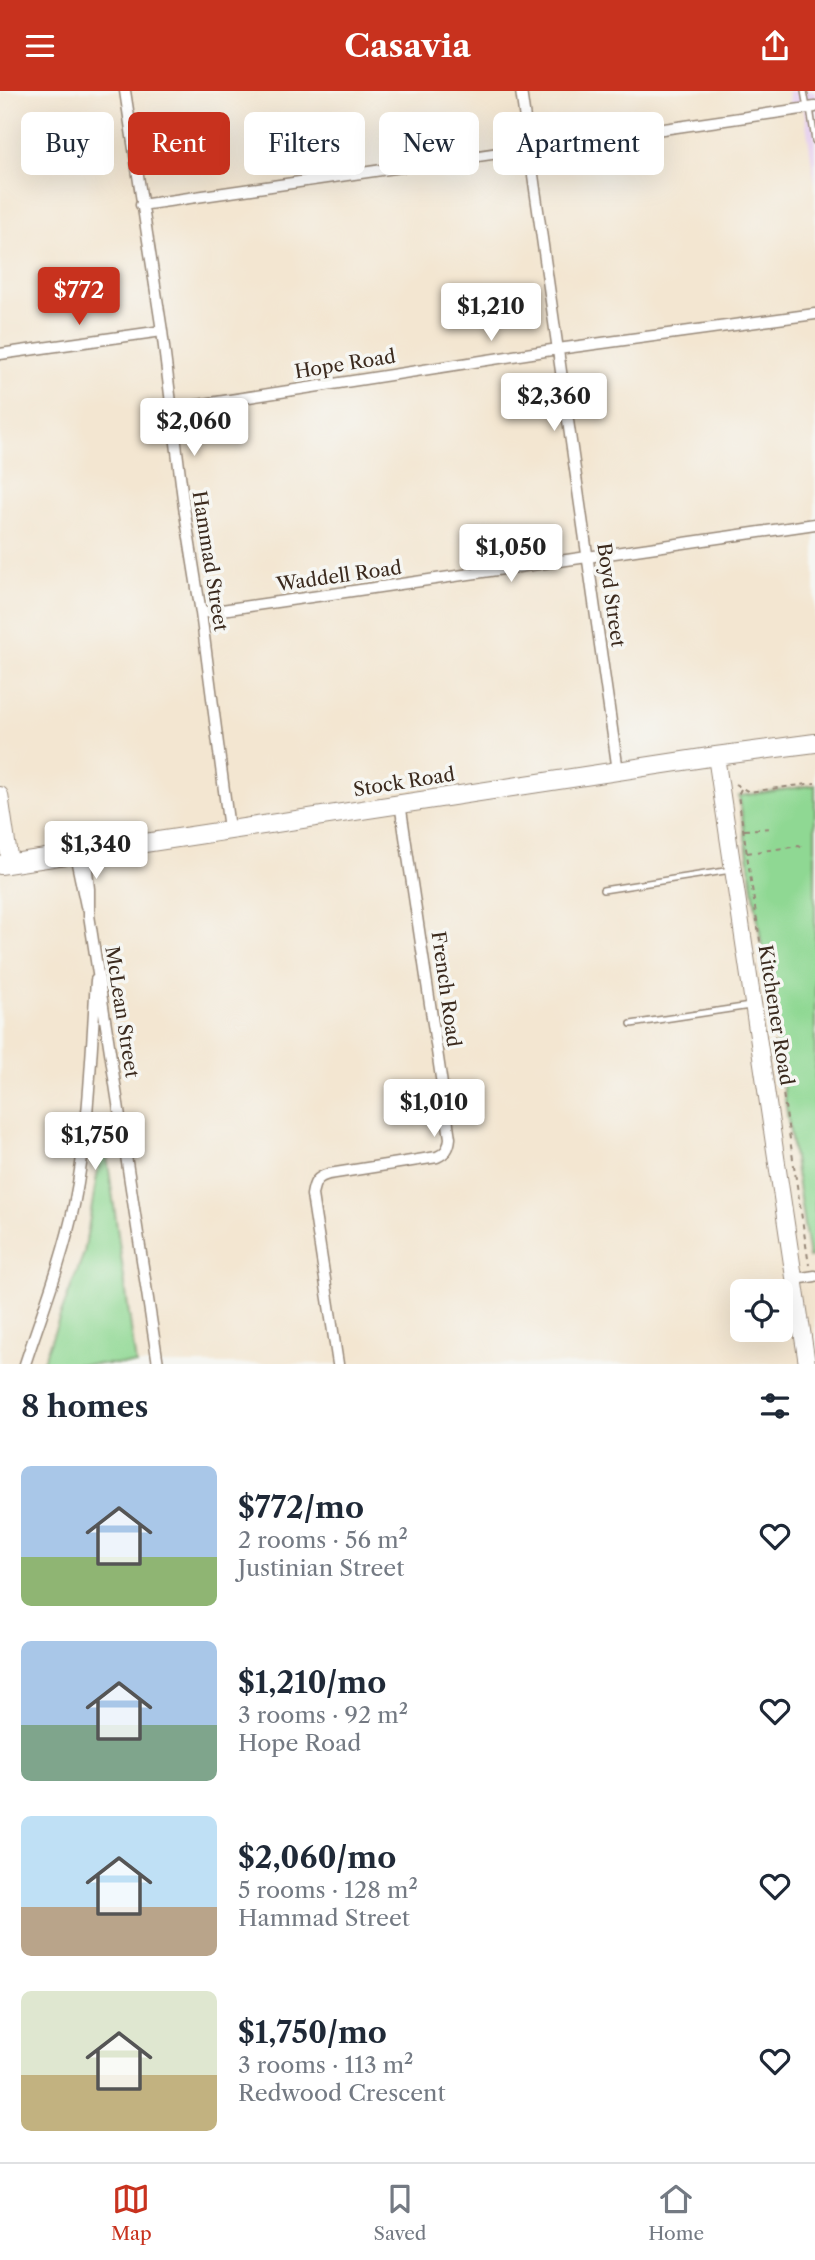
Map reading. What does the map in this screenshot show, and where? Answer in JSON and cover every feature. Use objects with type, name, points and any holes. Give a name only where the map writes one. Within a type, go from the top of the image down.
[{"type":"main road","name":"Stock Road","points":[[5,864],[815,743]]},
{"type":"street","name":"Hammad Street","points":[[125,91],[162,331],[229,829]]},
{"type":"street","name":"Boyd Street","points":[[521,91],[524,112]]},
{"type":"street","points":[[664,129],[811,108]]},
{"type":"street","points":[[141,205],[493,153]]},
{"type":"street","name":"Boyd Street","points":[[533,175],[618,771]]},
{"type":"street","name":"Hope Road","points":[[172,409],[558,349],[815,314]]},
{"type":"street","points":[[0,354],[162,331]]},
{"type":"street","name":"Waddell Road","points":[[201,613],[815,524]]},
{"type":"street","name":"Kitchener Road","points":[[716,756],[807,1364]]},
{"type":"street","points":[[0,795],[5,864]]},
{"type":"street","name":"French Road","points":[[338,1364],[313,1183],[329,1174],[436,1157],[444,1154],[450,1138],[400,803]]},
{"type":"street","name":"McLean Street","points":[[80,853],[89,889],[89,915],[103,991],[158,1364]]},
{"type":"street","points":[[25,1364],[58,1265],[74,1205],[88,1119],[97,966]]},
{"type":"street","points":[[795,1279],[812,1272]]},
{"type":"lane","points":[[804,91],[811,108],[815,141]]},
{"type":"lane","points":[[603,890],[733,870]]},
{"type":"lane","points":[[631,1024],[753,1006]]},
{"type":"path","points":[[729,782],[749,792],[815,783]]},
{"type":"path","points":[[740,789],[738,795],[746,853],[812,1272]]},
{"type":"path","points":[[743,831],[771,828]]},
{"type":"path","points":[[746,853],[799,846],[805,850]]},
{"type":"shaded area","points":[[788,91],[815,91],[815,184],[803,103],[790,105]]},
{"type":"green space","points":[[815,785],[815,1257],[809,1258],[739,796]]},
{"type":"green space","points":[[104,1134],[136,1364],[42,1364],[84,1253]]}]
